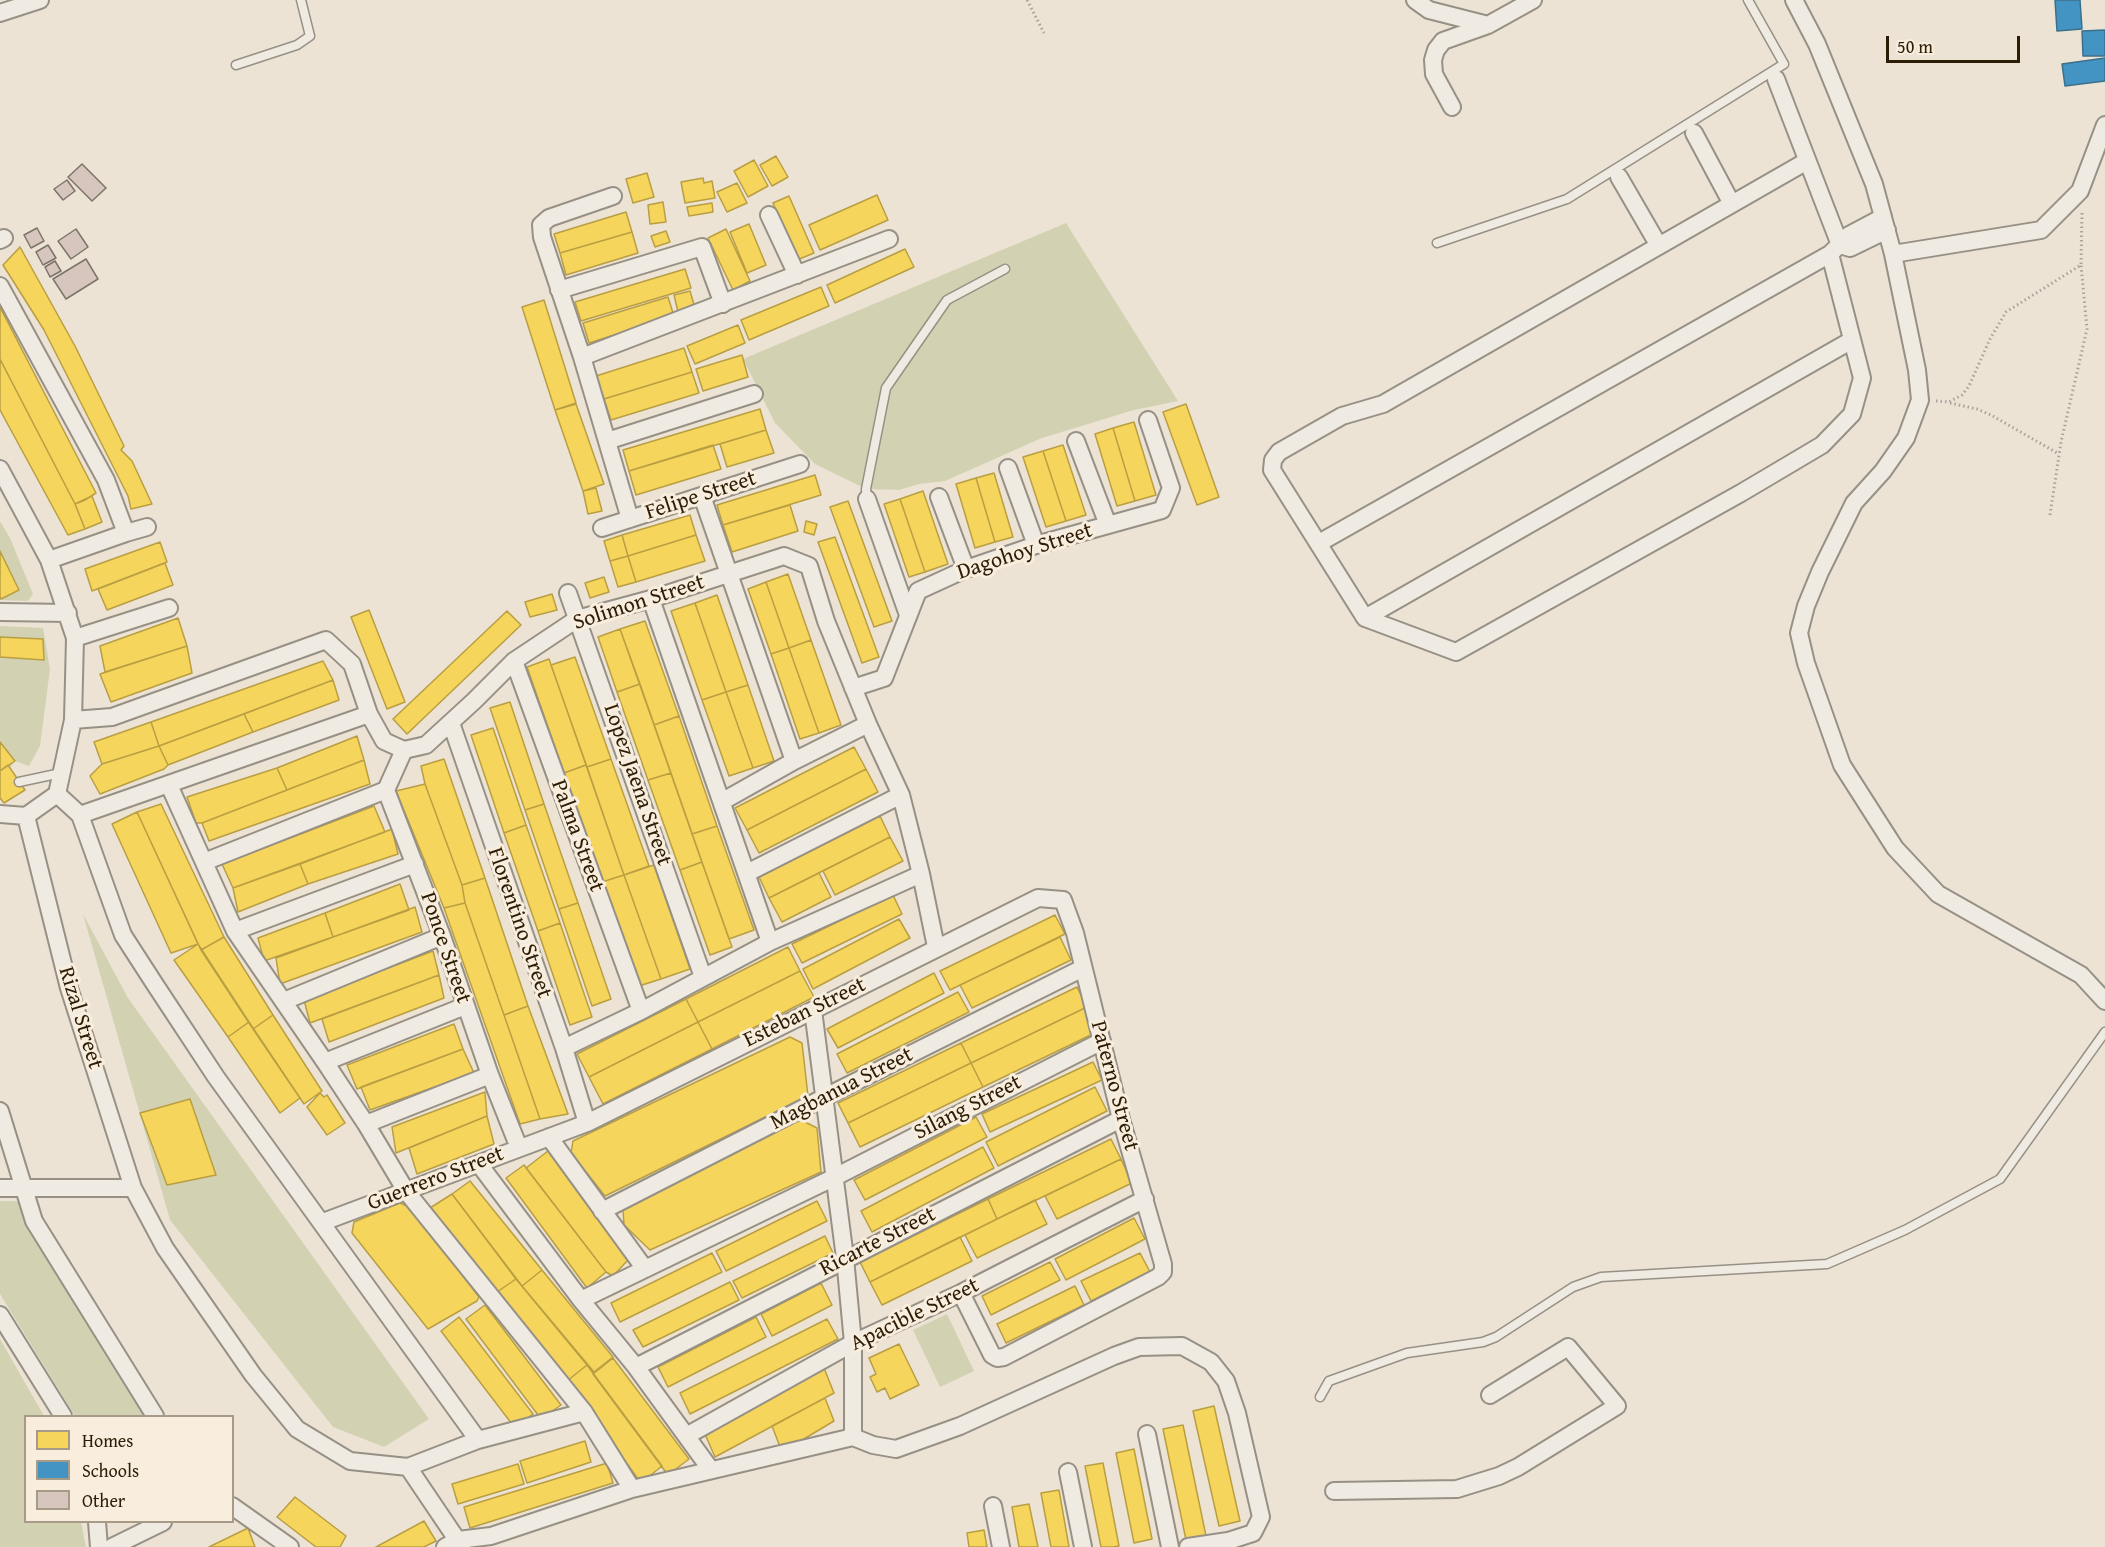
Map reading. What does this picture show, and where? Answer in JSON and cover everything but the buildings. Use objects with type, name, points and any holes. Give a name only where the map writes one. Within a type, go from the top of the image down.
[{"type":"street","points":[[0,13],[40,0]]},
{"type":"street","points":[[1415,0],[1429,10],[1488,25]]},
{"type":"street","points":[[1452,107],[1434,74],[1433,60],[1436,50],[1443,41],[1488,25],[1533,0]]},
{"type":"street","points":[[1794,0],[1817,44],[1874,184],[1893,254],[1917,370],[1920,400],[1906,438],[1882,471],[1854,503],[1820,572],[1806,606],[1799,633],[1806,663],[1842,765],[1895,848],[1938,894],[2081,975],[2105,1001]]},
{"type":"street","points":[[1776,79],[1807,161],[1835,250],[1852,340],[1862,378],[1852,414],[1822,445],[1741,493],[1456,652],[1365,618],[1272,470],[1273,460],[1279,452],[1342,416],[1383,404],[1807,161]]},
{"type":"street","points":[[1893,254],[2042,230],[2080,191],[2105,125]]},
{"type":"street","points":[[1694,133],[1732,204]]},
{"type":"street","points":[[1619,177],[1659,246]]},
{"type":"street","points":[[613,196],[549,218],[542,225],[542,237],[582,357],[630,519]]},
{"type":"street","points":[[769,215],[797,275]]},
{"type":"street","points":[[1319,543],[1835,250],[1850,248],[1885,223]]},
{"type":"street","points":[[582,357],[889,239]]},
{"type":"street","points":[[559,290],[702,247],[723,304]]},
{"type":"street","points":[[0,286],[106,480],[126,532]]},
{"type":"street","points":[[1365,618],[1852,340]]},
{"type":"street","points":[[607,441],[754,394]]},
{"type":"street","name":"Dagohoy Street","points":[[853,688],[884,678],[918,591],[966,569],[1036,545],[1162,510],[1171,488],[1148,420]]},
{"type":"street","points":[[1076,441],[1108,525]]},
{"type":"street","name":"Felipe Street","points":[[602,528],[800,464]]},
{"type":"street","points":[[1008,468],[1036,545]]},
{"type":"street","points":[[0,469],[49,561],[75,638],[73,720],[57,794],[26,816],[0,814]]},
{"type":"street","points":[[702,496],[794,761]]},
{"type":"street","points":[[939,496],[966,569]]},
{"type":"street","points":[[867,499],[908,615]]},
{"type":"street","points":[[49,561],[126,532],[147,527]]},
{"type":"street","name":"Solimon Street","points":[[404,750],[426,745],[514,661],[577,619],[651,599],[784,556],[809,566],[826,621],[868,724],[901,795],[936,947]]},
{"type":"street","name":"Lopez Jaena Street","points":[[568,593],[703,976]]},
{"type":"street","points":[[651,599],[723,801],[770,942]]},
{"type":"street","points":[[75,638],[169,608]]},
{"type":"street","points":[[0,612],[68,613]]},
{"type":"street","points":[[73,720],[112,717],[326,640],[352,664],[369,714],[384,741],[404,750],[386,790],[204,862]]},
{"type":"street","name":"Palma Street","points":[[514,661],[641,1011]]},
{"type":"street","points":[[80,815],[369,714]]},
{"type":"street","name":"Florentino Street","points":[[451,723],[564,1048],[587,1123]]},
{"type":"street","points":[[723,801],[794,761],[868,724]]},
{"type":"street","points":[[169,785],[235,931],[366,1124],[406,1191],[584,1412],[632,1489]]},
{"type":"street","name":"Ponce Street","points":[[386,790],[519,1148]]},
{"type":"street","points":[[57,794],[80,815],[123,935],[216,1077],[323,1222],[478,1440]]},
{"type":"street","points":[[747,873],[901,795]]},
{"type":"street","name":"Rizal Street","points":[[26,816],[69,988],[133,1188],[165,1248],[253,1375],[297,1429],[350,1461],[408,1467]]},
{"type":"street","points":[[235,931],[415,864]]},
{"type":"street","points":[[564,1048],[641,1011],[770,942],[921,874]]},
{"type":"street","name":"Esteban Street","points":[[549,1137],[587,1123],[1038,898],[1063,900]]},
{"type":"street","name":"Paterno Street","points":[[961,1293],[992,1355],[1004,1358],[1158,1277],[1163,1272],[1163,1264],[1145,1199],[1120,1119],[1075,933],[1063,900]]},
{"type":"street","points":[[284,1001],[442,936]]},
{"type":"street","name":"Magbanua Street","points":[[602,1211],[1083,968]]},
{"type":"street","points":[[325,1062],[465,1006]]},
{"type":"street","points":[[813,1010],[854,1343],[854,1437]]},
{"type":"street","name":"Silang Street","points":[[581,1300],[835,1177],[1102,1041]]},
{"type":"street","points":[[366,1124],[490,1075]]},
{"type":"street","points":[[0,1112],[34,1221],[154,1415]]},
{"type":"street","name":"Ricarte Street","points":[[636,1366],[1120,1119]]},
{"type":"street","points":[[549,1137],[645,1269]]},
{"type":"street","name":"Guerrero Street","points":[[323,1222],[549,1137]]},
{"type":"street","points":[[479,1164],[581,1300],[636,1366],[688,1435],[711,1470]]},
{"type":"street","points":[[0,1188],[133,1188]]},
{"type":"street","name":"Apacible Street","points":[[688,1435],[854,1343],[961,1293],[1145,1199]]},
{"type":"street","points":[[0,1315],[62,1415]]},
{"type":"street","points":[[584,1412],[478,1440],[408,1467],[455,1545],[491,1536],[632,1489],[854,1437],[873,1446],[896,1449],[960,1426],[1139,1347],[1182,1346],[1211,1362],[1226,1381],[1238,1413],[1261,1517],[1253,1533],[1228,1541],[1188,1547]]},
{"type":"street","points":[[1334,1491],[1456,1489],[1499,1476],[1518,1467],[1617,1406],[1568,1347],[1490,1395]]},
{"type":"street","points":[[1146,1434],[1170,1547]]},
{"type":"street","points":[[1068,1472],[1083,1547]]},
{"type":"street","points":[[993,1506],[1001,1547]]},
{"type":"street","points":[[234,1507],[289,1547]]},
{"type":"street","points":[[97,1523],[99,1547]]},
{"type":"street","points":[[112,1547],[159,1523]]},
{"type":"lane","points":[[236,65],[297,45],[310,36],[301,0]]},
{"type":"lane","points":[[1437,243],[1566,199],[1784,64],[1748,0]]},
{"type":"lane","points":[[867,499],[866,489],[886,387],[947,300],[1005,269]]},
{"type":"lane","points":[[19,782],[62,773]]},
{"type":"lane","points":[[1320,1397],[1329,1381],[1407,1353],[1483,1342],[1496,1337],[1573,1287],[1601,1277],[1827,1264],[1905,1230],[2000,1179],[2105,1032]]},
{"type":"path","points":[[1027,0],[1044,33]]},
{"type":"path","points":[[2050,515],[2059,454],[2087,329],[2081,265],[2083,220],[2080,191]]},
{"type":"path","points":[[1949,402],[1962,395],[1969,386],[1990,339],[2006,312],[2081,265]]},
{"type":"path","points":[[1920,400],[1949,402],[1977,409],[2059,454]]},
{"type":"green space","points":[[1066,223],[1178,401],[1134,410],[1042,438],[945,481],[919,484],[899,490],[866,489],[815,464],[775,423],[743,359]]},
{"type":"green space","points":[[0,521],[10,538],[33,594],[28,601],[0,600]]},
{"type":"green space","points":[[0,626],[43,628],[50,669],[40,746],[29,766],[15,761],[0,782]]},
{"type":"green space","points":[[83,914],[128,998],[429,1419],[384,1447],[333,1427],[170,1220]]},
{"type":"green space","points":[[0,1201],[18,1201],[146,1411],[146,1415],[74,1415],[0,1294]]},
{"type":"green space","points":[[947,1314],[974,1371],[940,1387],[913,1330]]},
{"type":"green space","points":[[0,1339],[43,1415],[24,1415],[24,1523],[81,1523],[86,1547],[0,1547]]}]
